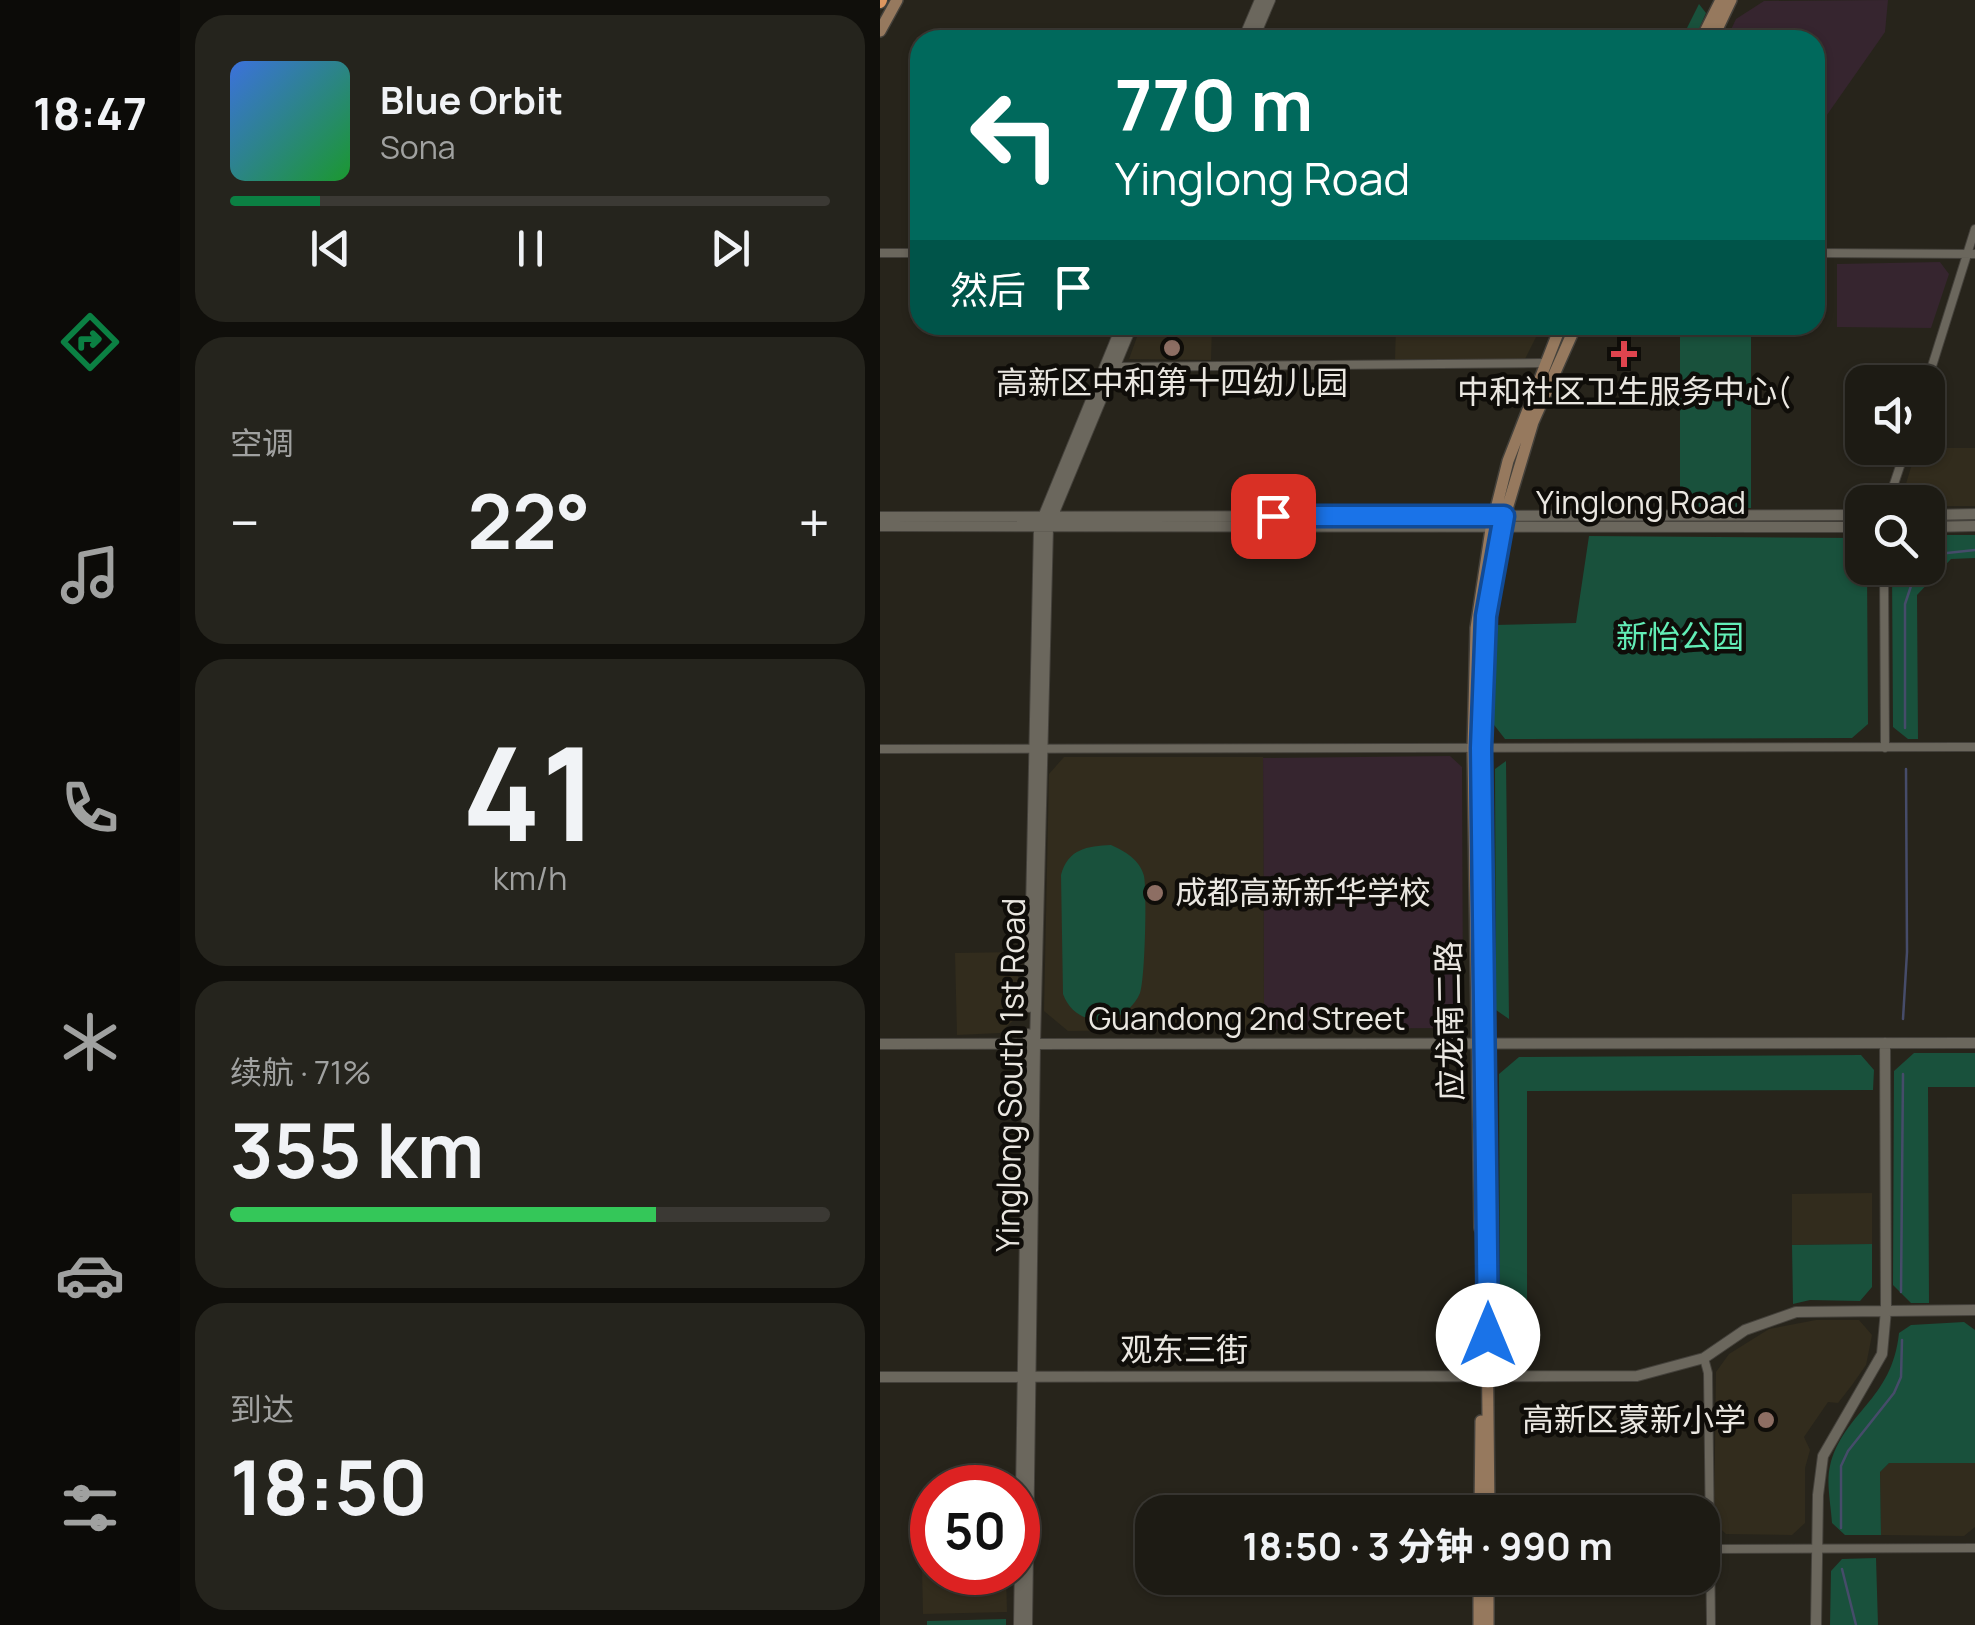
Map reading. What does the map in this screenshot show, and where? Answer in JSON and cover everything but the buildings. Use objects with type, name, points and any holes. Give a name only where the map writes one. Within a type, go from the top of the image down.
[{"type":"main road","points":[[880,31],[897,0]]},
{"type":"main road","points":[[1706,30],[1721,0]]},
{"type":"main road","points":[[1717,30],[1732,0]]},
{"type":"main road","points":[[1498,523],[1508,462],[1557,335]]},
{"type":"main road","points":[[1498,523],[1533,422],[1572,335]]},
{"type":"main road","name":"应龙南二路","points":[[1488,1495],[1476,628],[1498,523]]},
{"type":"main road","name":"应龙南二路","points":[[1481,1495],[1485,1374]]},
{"type":"main road","points":[[1479,1595],[1479,1625]]},
{"type":"main road","points":[[1488,1595],[1488,1625]]},
{"type":"street","points":[[1248,30],[1260,0]]},
{"type":"street","points":[[1257,30],[1270,0]]},
{"type":"street","points":[[1933,365],[1972,254],[1975,230]]},
{"type":"street","points":[[880,253],[910,253]]},
{"type":"street","points":[[1825,253],[1972,254]]},
{"type":"street","points":[[1045,522],[1118,335]]},
{"type":"street","points":[[1045,522],[1128,335]]},
{"type":"street","points":[[1114,367],[1544,364]]},
{"type":"street","points":[[1945,515],[1975,514]]},
{"type":"street","name":"Yinglong Road","points":[[1498,523],[1845,515]]},
{"type":"street","name":"Yinglong Road","points":[[880,517],[1045,522]]},
{"type":"street","name":"Yinglong Road","points":[[880,526],[1045,522],[1845,527]]},
{"type":"street","name":"Yinglong South 1st Road","points":[[1019,1625],[1045,522]]},
{"type":"street","points":[[1945,527],[1975,526]]},
{"type":"street","points":[[1884,585],[1885,748]]},
{"type":"street","points":[[880,749],[1975,747]]},
{"type":"street","points":[[1816,1625],[1816,1548],[1823,1456],[1882,1354],[1886,1310],[1885,1043]]},
{"type":"street","name":"Guandong 2nd Street","points":[[880,1044],[1975,1043]]},
{"type":"street","name":"观东三街","points":[[880,1377],[1638,1376],[1704,1358],[1745,1330],[1796,1312],[1975,1310]]},
{"type":"street","points":[[1704,1358],[1708,1373],[1709,1495]]},
{"type":"street","name":"Yinglong South 1st Road","points":[[1026,1375],[1026,1625]]},
{"type":"street","points":[[1720,1549],[1975,1548]]},
{"type":"street","points":[[1710,1595],[1710,1625]]},
{"type":"shaded area","points":[[1888,0],[1885,32],[1825,118],[1825,30],[1731,30],[1736,19],[1764,1]]},
{"type":"shaded area","points":[[1940,262],[1949,274],[1931,328],[1837,327],[1837,264]]},
{"type":"shaded area","name":"高新区中和第十四幼儿园","points":[[1212,335],[1211,360],[1129,359],[1137,337]]},
{"type":"shaded area","points":[[1396,335],[1537,335],[1525,359],[1395,359]]},
{"type":"shaded area","points":[[1945,448],[1975,448],[1975,506],[1945,506],[1945,485],[1906,485],[1912,465],[1945,465]]},
{"type":"shaded area","points":[[1450,756],[1462,767],[1463,1014],[1449,1028],[1264,1029],[1263,758]]},
{"type":"shaded area","name":"成都高新新华学校","points":[[1064,757],[1263,757],[1264,1029],[1068,1031],[1044,1011],[1049,774]]},
{"type":"shaded area","points":[[1018,952],[1018,1016],[1000,1033],[957,1035],[955,953]]},
{"type":"shaded area","points":[[1872,1193],[1872,1244],[1792,1245],[1792,1194]]},
{"type":"shaded area","name":"高新区蒙新小学","points":[[1816,1320],[1859,1320],[1872,1335],[1866,1365],[1838,1403],[1828,1402],[1804,1437],[1810,1450],[1805,1468],[1805,1523],[1792,1535],[1726,1534],[1720,1528],[1720,1495],[1714,1495],[1716,1372],[1729,1354],[1769,1329]]},
{"type":"shaded area","points":[[1889,1463],[1975,1463],[1975,1527],[1964,1536],[1881,1535],[1880,1472]]},
{"type":"shaded area","points":[[923,1595],[1007,1595],[1007,1612],[923,1614]]},
{"type":"green space","points":[[1699,4],[1706,13],[1698,30],[1686,30]]},
{"type":"green space","points":[[1680,335],[1751,335],[1751,508],[1680,508]]},
{"type":"green space","points":[[1945,535],[1975,535],[1975,558],[1951,559],[1945,565]]},
{"type":"green space","name":"新怡公园","points":[[1589,536],[1845,538],[1845,585],[1867,585],[1868,724],[1852,738],[1505,739],[1491,721],[1495,625],[1576,623]]},
{"type":"green space","points":[[1892,585],[1926,585],[1917,595],[1918,739],[1908,739],[1893,727]]},
{"type":"green space","points":[[1506,761],[1509,1019],[1496,1010],[1495,769]]},
{"type":"green space","points":[[1111,845],[1131,857],[1144,876],[1142,985],[1133,1005],[1123,1013],[1101,1020],[1089,1019],[1069,1006],[1063,994],[1061,875],[1074,854],[1094,846]]},
{"type":"green space","points":[[1914,1053],[1975,1053],[1975,1087],[1928,1087],[1929,1303],[1911,1303],[1893,1285],[1894,1071]]},
{"type":"green space","points":[[1861,1055],[1874,1070],[1873,1090],[1527,1091],[1527,1359],[1516,1359],[1500,1346],[1499,1074],[1519,1057]]},
{"type":"green space","points":[[1872,1244],[1872,1287],[1860,1301],[1810,1300],[1793,1304],[1792,1245]]},
{"type":"green space","points":[[1964,1322],[1975,1330],[1975,1463],[1889,1463],[1880,1472],[1881,1535],[1845,1535],[1832,1523],[1830,1466],[1845,1432],[1887,1375],[1899,1333],[1911,1325]]},
{"type":"green space","points":[[1876,1558],[1878,1625],[1830,1625],[1831,1571],[1842,1559]]},
{"type":"green space","points":[[1006,1619],[1006,1625],[927,1625],[927,1621]]},
{"type":"waterway","points":[[1945,554],[1975,550]]},
{"type":"waterway","points":[[1905,728],[1905,604],[1912,585]]},
{"type":"waterway","points":[[1903,1019],[1907,952],[1906,769]]},
{"type":"waterway","points":[[1901,1292],[1903,1074]]},
{"type":"waterway","points":[[1841,1528],[1841,1466],[1848,1451],[1894,1393],[1901,1377],[1902,1340]]},
{"type":"waterway","points":[[1842,1569],[1856,1625]]},
{"type":"place","name":"高新区中和第十四幼儿园","points":[[1172,348]]},
{"type":"place","name":"中和社区卫生服务中心(","points":[[1624,354]]},
{"type":"place","name":"成都高新新华学校","points":[[1155,893]]},
{"type":"place","name":"高新区蒙新小学","points":[[1766,1420]]},
{"type":"route","points":[[1273,516],[1504,516],[1486,616],[1481,748],[1488,1335]]}]
